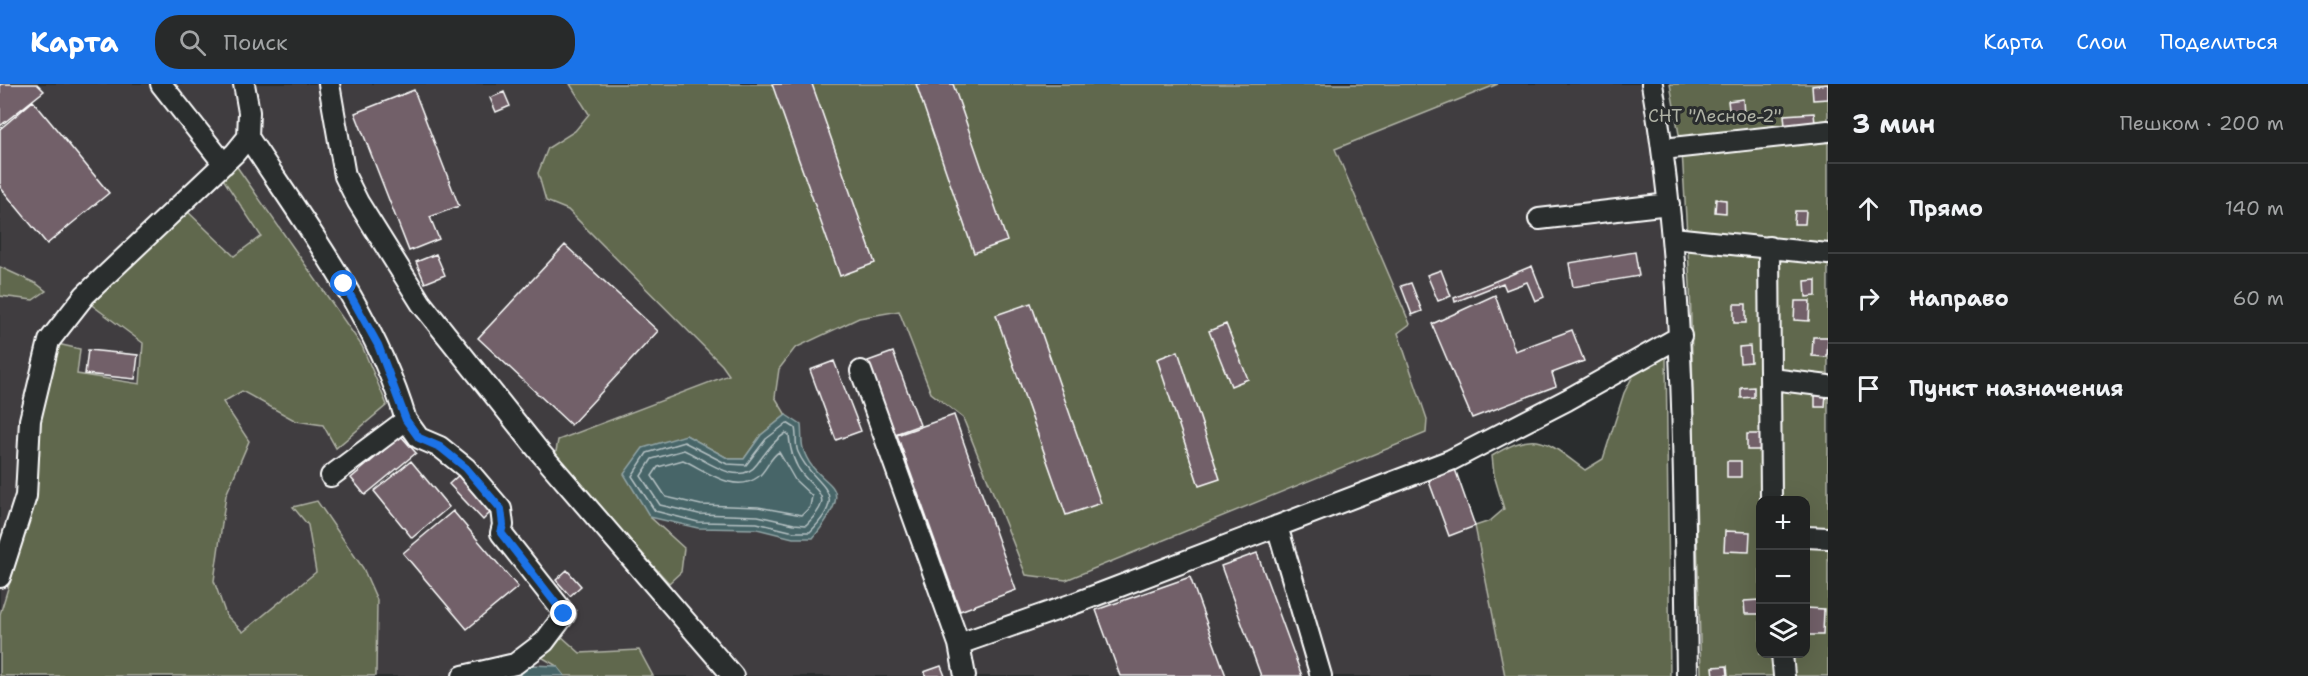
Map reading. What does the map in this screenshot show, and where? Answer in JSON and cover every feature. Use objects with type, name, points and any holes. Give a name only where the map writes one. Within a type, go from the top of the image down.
[{"type":"street","points":[[161,84],[224,164]]},
{"type":"street","points":[[244,84],[249,112],[248,137],[344,284],[378,345],[406,420],[419,438],[440,447],[466,468],[501,509],[503,525],[501,533],[564,614],[544,642],[515,664],[463,676]]},
{"type":"street","points":[[329,84],[345,176],[358,202],[421,303],[538,450],[732,676]]},
{"type":"street","points":[[1652,84],[1663,149],[1681,336],[1687,676]]},
{"type":"street","points":[[1663,149],[1828,130]]},
{"type":"street","points":[[0,577],[26,496],[30,420],[49,341],[85,295],[224,164],[248,137]]},
{"type":"street","points":[[1539,219],[1669,204]]},
{"type":"street","points":[[1673,238],[1828,254]]},
{"type":"street","points":[[1769,247],[1772,379],[1771,496]]},
{"type":"street","points":[[959,644],[1073,604],[1451,460],[1568,400],[1681,336]]},
{"type":"street","points":[[861,371],[959,644],[964,676]]},
{"type":"street","points":[[1772,379],[1828,386]]},
{"type":"street","points":[[331,476],[406,420]]},
{"type":"street","points":[[1277,526],[1321,676]]},
{"type":"street","points":[[1810,537],[1828,538]]},
{"type":"street","points":[[1782,658],[1784,676]]},
{"type":"shaded area","points":[[0,84],[1307,84],[1335,148],[1498,84],[1643,84],[1660,193],[1673,332],[1447,450],[1475,526],[1505,676],[0,676],[0,296],[33,299],[37,284],[0,267]]},
{"type":"green space","points":[[570,84],[1498,84],[1335,149],[1410,324],[1398,333],[1427,419],[1426,433],[1066,580],[1026,575],[963,418],[931,393],[899,311],[859,318],[795,348],[779,369],[775,397],[786,415],[761,435],[744,459],[729,459],[686,435],[650,517],[684,548],[681,572],[669,583],[555,457],[558,440],[729,375],[722,365],[568,210],[546,201],[538,173],[548,148],[575,131],[589,114]]},
{"type":"green space","name":"СНТ \"Лесное-2\"","points":[[1670,84],[1828,84],[1828,676],[1701,676],[1690,285],[1682,151]]},
{"type":"green space","points":[[235,164],[362,346],[387,405],[336,448],[323,425],[296,421],[242,391],[223,402],[249,441],[226,495],[214,581],[226,615],[243,632],[316,572],[308,525],[293,507],[317,501],[363,568],[377,600],[376,676],[0,676],[0,614],[36,497],[39,412],[53,343],[80,349],[77,374],[140,384],[143,343],[89,303],[185,209],[234,256],[261,236],[221,176]]},
{"type":"green space","points":[[0,267],[37,284],[46,291],[33,300],[0,296]]},
{"type":"green space","points":[[1666,352],[1670,676],[1505,676],[1475,526],[1490,521],[1504,509],[1494,475],[1492,456],[1520,442],[1541,442],[1561,452],[1585,470],[1603,459],[1624,393],[1636,370]]},
{"type":"green space","points":[[560,635],[580,653],[639,650],[653,676],[565,676],[557,666],[538,655]]},
{"type":"water","points":[[786,415],[801,425],[802,445],[809,462],[832,486],[835,493],[835,504],[813,538],[793,538],[757,529],[698,528],[650,517],[624,474],[643,448],[686,435],[729,459],[744,459],[761,435]]},
{"type":"water","points":[[531,665],[557,666],[565,676],[511,676]]},
{"type":"building","points":[[0,84],[37,84],[44,91],[0,126]]},
{"type":"building","points":[[772,84],[812,84],[875,263],[840,276]]},
{"type":"building","points":[[916,84],[953,84],[1007,241],[974,253]]},
{"type":"building","points":[[1828,84],[1828,99],[1813,100],[1812,86]]},
{"type":"building","points":[[414,90],[459,206],[430,217],[439,239],[409,251],[355,113]]},
{"type":"building","points":[[504,92],[510,106],[496,112],[490,98]]},
{"type":"building","points":[[1743,99],[1744,116],[1730,117],[1728,101]]},
{"type":"building","points":[[33,101],[109,193],[47,244],[0,187],[0,129]]},
{"type":"building","points":[[1814,113],[1815,124],[1785,126],[1784,115]]},
{"type":"building","points":[[1716,199],[1726,200],[1726,213],[1715,212]]},
{"type":"building","points":[[1795,211],[1806,211],[1805,224],[1794,224]]},
{"type":"building","points":[[565,245],[658,331],[571,425],[478,338]]},
{"type":"building","points":[[1635,252],[1639,276],[1573,287],[1569,263]]},
{"type":"building","points":[[436,254],[445,275],[425,283],[416,262]]},
{"type":"building","points":[[1532,266],[1544,297],[1535,301],[1527,282],[1506,290],[1503,283],[1455,302],[1454,298]]},
{"type":"building","points":[[1441,270],[1451,296],[1438,301],[1427,275]]},
{"type":"building","points":[[1816,280],[1816,296],[1806,297],[1805,281]]},
{"type":"building","points":[[1411,283],[1422,311],[1412,315],[1401,286]]},
{"type":"building","points":[[1495,295],[1515,351],[1572,330],[1584,361],[1552,373],[1556,386],[1472,418],[1432,324]]},
{"type":"building","points":[[1795,301],[1810,301],[1809,321],[1794,320]]},
{"type":"building","points":[[1031,303],[1101,503],[1066,515],[996,315]]},
{"type":"building","points":[[1734,304],[1746,304],[1746,323],[1734,323]]},
{"type":"building","points":[[1226,324],[1248,379],[1231,386],[1209,331]]},
{"type":"building","points":[[1813,337],[1828,337],[1827,357],[1812,356]]},
{"type":"building","points":[[1750,346],[1751,362],[1740,363],[1739,347]]},
{"type":"building","points":[[88,350],[138,355],[135,379],[85,374]]},
{"type":"building","points":[[1178,351],[1220,479],[1199,486],[1157,359]]},
{"type":"building","points":[[893,352],[920,425],[895,434],[868,361]]},
{"type":"building","points":[[834,361],[861,431],[836,440],[810,370]]},
{"type":"building","points":[[1754,387],[1754,397],[1741,398],[1741,388]]},
{"type":"building","points":[[1815,394],[1826,394],[1825,407],[1815,407]]},
{"type":"building","points":[[954,415],[1016,590],[960,611],[897,435]]},
{"type":"building","points":[[1747,434],[1760,434],[1761,450],[1747,450]]},
{"type":"building","points":[[401,436],[416,453],[365,495],[351,478]]},
{"type":"building","points":[[411,461],[449,507],[412,538],[374,491]]},
{"type":"building","points":[[1727,461],[1741,461],[1741,477],[1727,477]]},
{"type":"building","points":[[1455,469],[1475,526],[1449,536],[1428,479]]},
{"type":"building","points":[[461,473],[494,509],[483,520],[449,484]]},
{"type":"building","points":[[453,511],[518,587],[467,629],[403,553]]},
{"type":"building","points":[[1725,531],[1750,532],[1749,552],[1724,551]]},
{"type":"building","points":[[1257,553],[1302,676],[1261,676],[1221,566]]},
{"type":"building","points":[[567,570],[581,586],[570,596],[556,580]]},
{"type":"building","points":[[1190,577],[1226,676],[1120,676],[1096,610]]},
{"type":"building","points":[[1756,600],[1756,614],[1745,614],[1744,601]]},
{"type":"building","points":[[1810,608],[1824,609],[1823,635],[1810,635]]},
{"type":"building","points":[[941,666],[945,676],[926,676],[924,672]]},
{"type":"building","points":[[1727,666],[1728,675],[1714,676],[1713,667]]},
{"type":"route","points":[[344,284],[378,345],[406,420],[419,438],[440,447],[466,468],[501,509],[503,525],[501,533],[564,614]]}]
